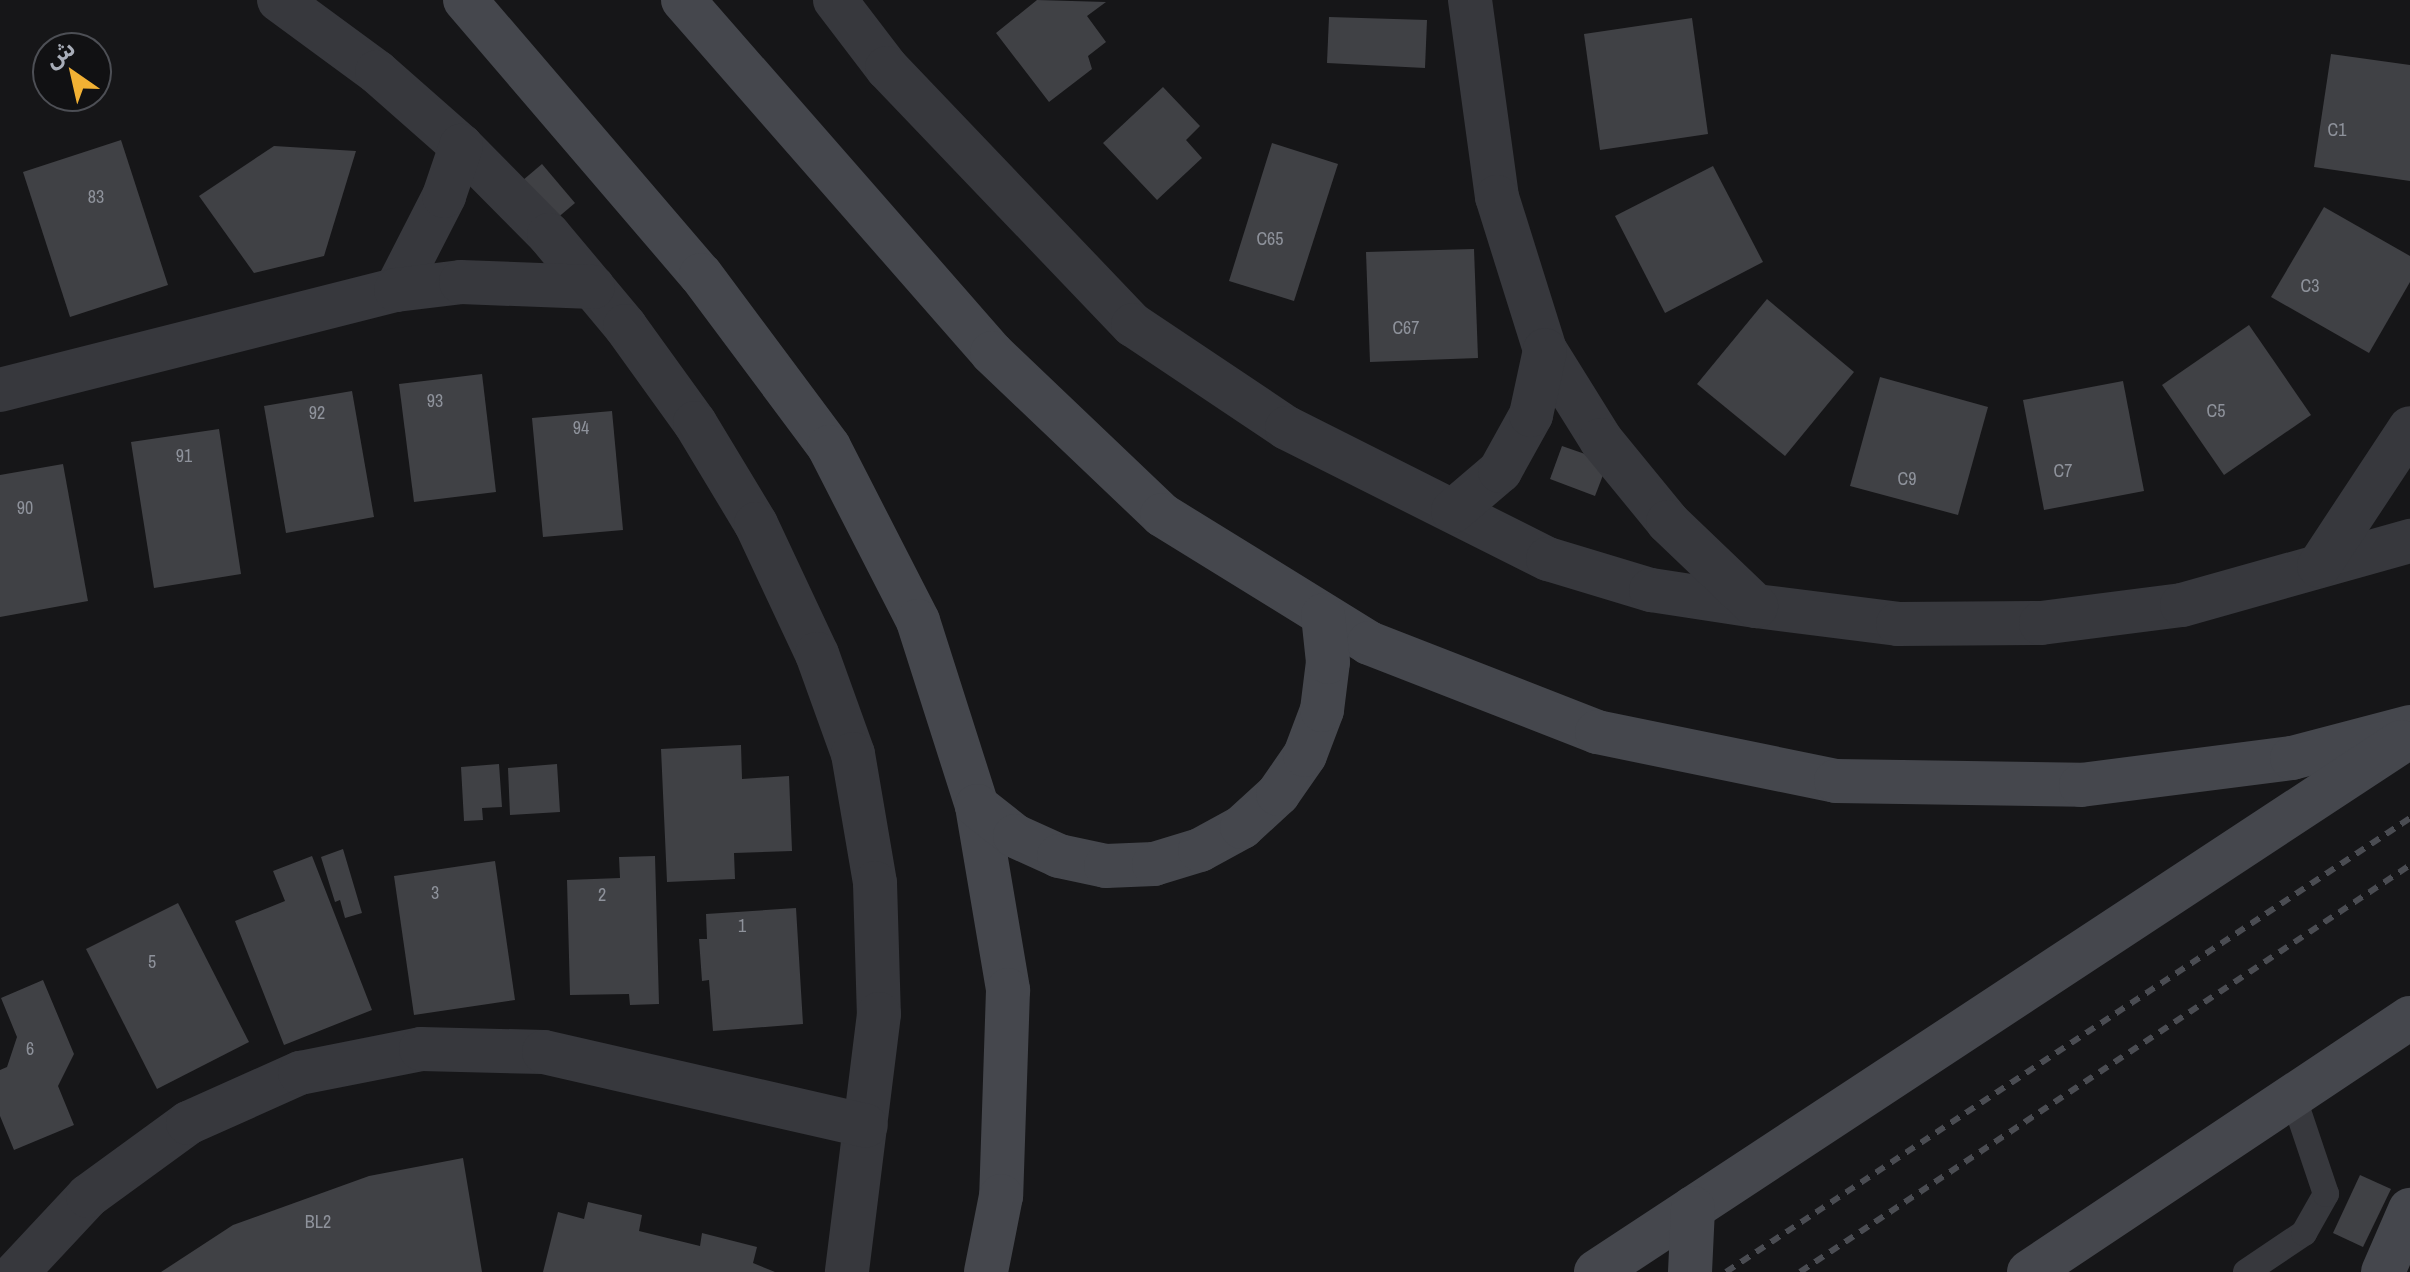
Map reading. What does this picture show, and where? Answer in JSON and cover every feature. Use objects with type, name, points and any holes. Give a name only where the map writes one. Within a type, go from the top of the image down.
[{"type":"street","points":[[279,0],[377,72],[461,146],[593,287],[695,423],[756,524],[817,654],[853,754],[875,883],[879,1014],[847,1272]]},
{"type":"street","points":[[465,0],[701,275],[829,447],[918,621],[977,806],[1008,990],[1001,1196],[986,1272]]},
{"type":"street","points":[[683,0],[1015,374],[1162,515],[1369,643],[1597,732],[1836,781],[2081,785],[2292,758],[2410,727]]},
{"type":"street","points":[[835,0],[887,68],[1133,325],[1287,428],[1548,559],[1626,583],[1756,606],[1898,624],[2041,623],[2182,605],[2410,541]]},
{"type":"street","points":[[1470,0],[1471,37],[1497,197],[1545,350],[1601,440],[1668,522],[1756,606]]},
{"type":"street","points":[[396,290],[439,208],[461,146]]},
{"type":"street","points":[[0,390],[396,290],[461,282],[593,287]]},
{"type":"street","points":[[1453,511],[1500,471],[1531,415],[1545,350]]},
{"type":"street","points":[[2319,566],[2410,428]]},
{"type":"street","points":[[1626,583],[1668,522]]},
{"type":"street","points":[[977,806],[1015,836],[1059,856],[1106,866],[1154,864],[1200,850],[1242,827],[1278,794],[1305,755],[1316,725],[1328,662],[1323,615]]},
{"type":"street","points":[[1596,1272],[2410,736]]},
{"type":"street","points":[[2029,1272],[2410,1018]]},
{"type":"street","points":[[17,1272],[88,1196],[188,1123],[300,1073],[421,1049],[544,1052],[866,1126]]},
{"type":"street","points":[[1690,1272],[1693,1208]]},
{"type":"street","points":[[2383,1272],[2410,1210]]},
{"type":"lane","points":[[2246,1272],[2304,1233],[2326,1194],[2293,1096]]},
{"type":"building","points":[[1037,0],[1106,2],[1087,16],[1106,42],[1088,56],[1092,69],[1049,102],[996,33]]},
{"type":"building","points":[[1329,17],[1427,20],[1425,68],[1327,63]]},
{"type":"building","points":[[1692,18],[1708,134],[1600,150],[1584,34]]},
{"type":"building","points":[[2331,54],[2410,65],[2410,181],[2314,167]]},
{"type":"building","points":[[1163,87],[1200,126],[1186,140],[1202,158],[1157,200],[1103,143]]},
{"type":"building","points":[[121,140],[168,285],[70,317],[23,172]]},
{"type":"building","points":[[1272,143],[1338,164],[1294,301],[1229,281]]},
{"type":"building","points":[[274,146],[356,151],[324,256],[254,273],[199,196]]},
{"type":"building","points":[[542,164],[575,203],[549,225],[516,186]]},
{"type":"building","points":[[1713,166],[1763,262],[1665,313],[1615,216]]},
{"type":"building","points":[[2324,207],[2410,256],[2410,282],[2369,353],[2271,297]]},
{"type":"building","points":[[1474,249],[1478,358],[1370,362],[1366,252]]},
{"type":"building","points":[[1767,299],[1854,372],[1785,456],[1697,384]]},
{"type":"building","points":[[2249,325],[2311,415],[2224,475],[2162,385]]},
{"type":"building","points":[[482,374],[496,492],[414,502],[399,384]]},
{"type":"building","points":[[1880,377],[1988,407],[1958,515],[1850,486]]},
{"type":"building","points":[[2123,381],[2144,491],[2044,510],[2023,400]]},
{"type":"building","points":[[352,391],[374,517],[286,533],[264,406]]},
{"type":"building","points":[[612,411],[623,530],[543,537],[532,418]]},
{"type":"building","points":[[219,429],[241,574],[154,588],[131,442]]},
{"type":"building","points":[[1562,446],[1608,462],[1595,496],[1550,479]]},
{"type":"building","points":[[63,464],[88,601],[0,617],[0,475]]},
{"type":"building","points":[[741,745],[742,779],[789,776],[792,851],[734,853],[735,879],[667,882],[661,749]]},
{"type":"building","points":[[499,764],[502,807],[482,808],[483,820],[464,821],[461,767]]},
{"type":"building","points":[[557,764],[560,812],[510,815],[508,768]]},
{"type":"building","points":[[343,849],[362,913],[345,918],[340,900],[335,902],[321,857]]},
{"type":"building","points":[[312,856],[372,1010],[284,1045],[235,921],[285,901],[273,871]]},
{"type":"building","points":[[655,856],[659,1004],[630,1005],[629,994],[570,995],[567,880],[620,878],[619,857]]},
{"type":"building","points":[[495,861],[515,1000],[414,1015],[394,876]]},
{"type":"building","points":[[178,903],[249,1042],[157,1089],[86,949]]},
{"type":"building","points":[[796,908],[803,1024],[713,1031],[709,980],[702,981],[699,939],[707,939],[706,914]]},
{"type":"building","points":[[43,980],[74,1054],[58,1086],[74,1125],[14,1150],[0,1116],[0,1070],[7,1067],[17,1037],[1,998]]},
{"type":"building","points":[[463,1158],[482,1272],[161,1272],[233,1225],[369,1176]]},
{"type":"building","points":[[2360,1175],[2391,1189],[2363,1247],[2333,1233]]},
{"type":"building","points":[[588,1202],[642,1215],[639,1231],[700,1246],[702,1233],[757,1247],[753,1263],[775,1272],[543,1272],[558,1212],[584,1219]]},
{"type":"railway","points":[[1726,1272],[2410,818]]},
{"type":"railway","points":[[1800,1272],[2410,865]]}]
